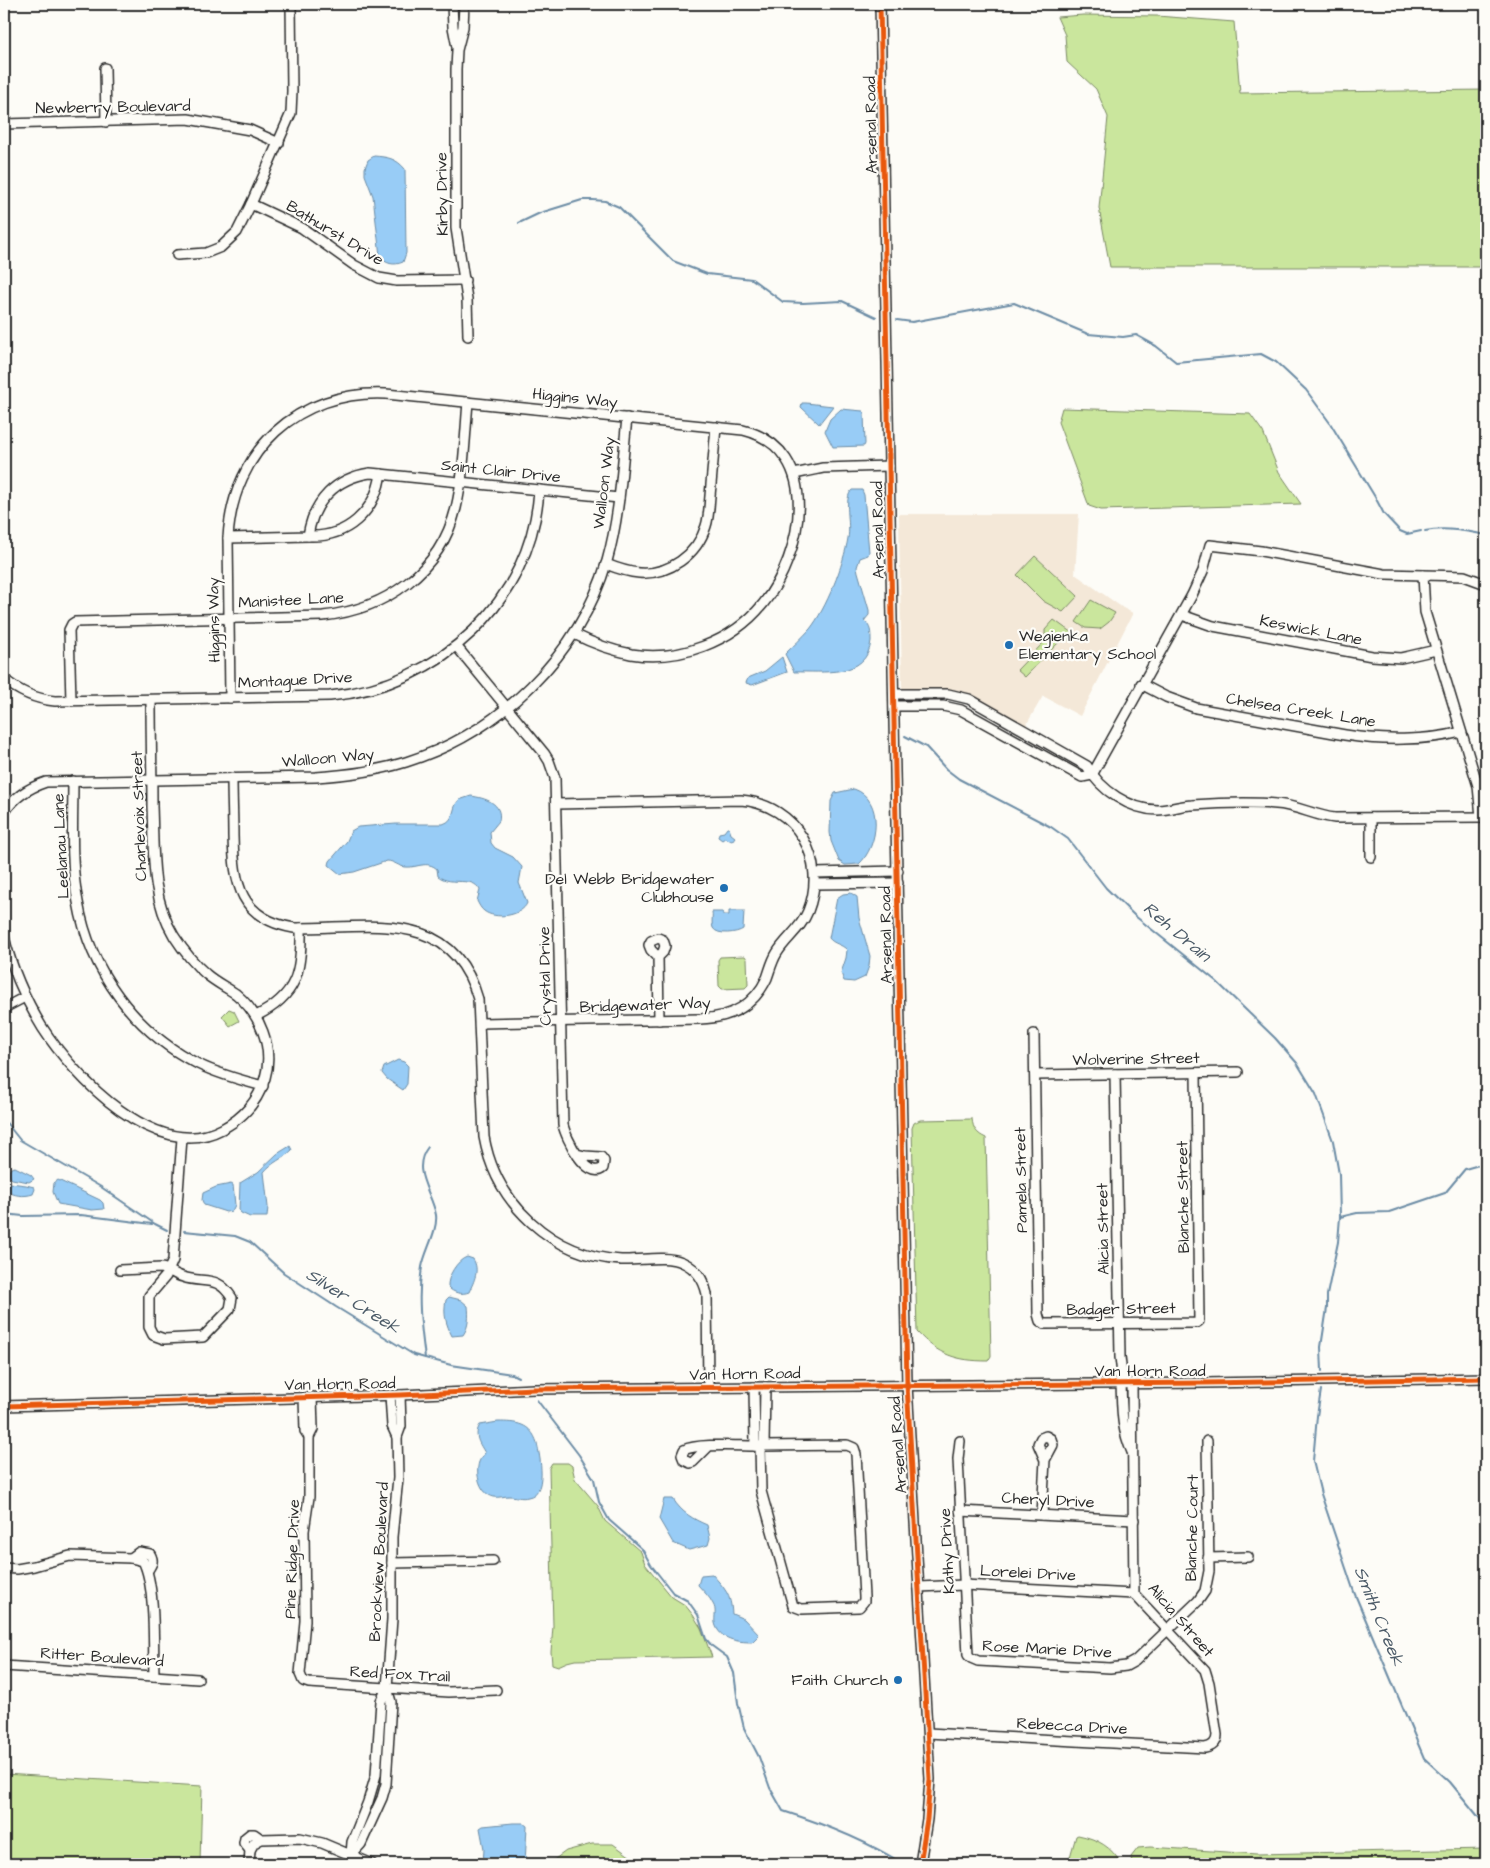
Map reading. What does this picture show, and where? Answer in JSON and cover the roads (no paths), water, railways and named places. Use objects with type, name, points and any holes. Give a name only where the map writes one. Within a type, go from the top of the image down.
[{"type":"street","points":[[177,255],[200,254],[221,247],[237,232],[279,143],[291,113],[291,4]]},
{"type":"street","name":"Kirby Drive","points":[[452,4],[457,50],[456,228],[467,299],[468,336]]},
{"type":"street","name":"Kirby Drive","points":[[457,50],[464,27],[464,4]]},
{"type":"street","name":"Arsenal Road","points":[[880,4],[907,1385],[930,1792],[920,1864]]},
{"type":"street","points":[[105,68],[106,122]]},
{"type":"street","name":"Newberry Boulevard","points":[[4,124],[188,119],[250,130],[279,143]]},
{"type":"street","name":"Bathurst Drive","points":[[251,204],[290,222],[354,266],[379,278],[397,281],[464,280]]},
{"type":"street","name":"Higgins Way","points":[[230,698],[228,538],[230,511],[238,486],[247,467],[271,436],[300,414],[330,400],[353,394],[386,394],[743,430],[764,438],[781,451],[794,474],[797,488],[797,524],[788,561],[777,584],[763,604],[746,621],[712,643],[676,654],[654,656],[632,654],[611,649],[574,634]]},
{"type":"street","name":"Manistee Lane","points":[[71,701],[69,630],[74,622],[332,615],[359,610],[389,596],[401,588],[420,572],[438,549],[456,510],[468,402]]},
{"type":"street","name":"Walloon Way","points":[[4,813],[16,798],[35,786],[46,782],[331,776],[372,771],[395,765],[420,757],[471,733],[507,708],[543,673],[574,634],[593,597],[606,564],[613,536],[627,418]]},
{"type":"street","points":[[606,564],[631,572],[651,572],[672,566],[692,551],[702,536],[706,525],[716,428]]},
{"type":"street","points":[[794,474],[823,468],[889,466]]},
{"type":"street","name":"Saint Clair Drive","points":[[308,536],[314,513],[323,498],[334,487],[357,476],[370,473],[619,498]]},
{"type":"street","points":[[228,538],[308,536],[332,534],[341,531],[358,520],[368,509],[374,498],[381,474]]},
{"type":"street","name":"Montague Drive","points":[[4,679],[33,697],[55,701],[330,696],[366,690],[391,683],[418,672],[457,647],[501,599],[526,551],[539,490]]},
{"type":"street","points":[[1092,775],[1141,684],[1182,615],[1199,581],[1210,545],[1261,551],[1384,574],[1464,576],[1486,584]]},
{"type":"street","points":[[894,694],[948,694],[969,699],[1086,766],[1092,775],[1111,793],[1135,806],[1149,809],[1166,810],[1191,804],[1278,804],[1327,817],[1484,817],[1479,790],[1423,605],[1423,575]]},
{"type":"street","name":"Keswick Lane","points":[[1182,615],[1213,626],[1372,656],[1401,658],[1436,650]]},
{"type":"street","name":"Crystal Drive","points":[[457,647],[549,760],[555,778],[563,1125],[570,1146],[577,1154]]},
{"type":"street","name":"Chelsea Creek Lane","points":[[1141,684],[1171,700],[1196,708],[1345,736],[1364,738],[1438,738],[1461,732]]},
{"type":"street","name":"Charlevoix Street","points":[[151,700],[154,873],[158,897],[164,916],[175,937],[192,960],[213,980],[236,994],[256,1016],[267,1048],[267,1071],[262,1086],[250,1109],[229,1125],[213,1134],[182,1138]]},
{"type":"street","points":[[894,706],[948,707],[965,712],[1082,776],[1092,775]]},
{"type":"street","points":[[987,723],[993,712]]},
{"type":"street","points":[[1037,752],[1044,741]]},
{"type":"street","points":[[232,778],[234,865],[240,889],[247,902],[260,915],[279,925],[301,928],[395,927],[412,930],[432,938],[454,955],[471,978],[478,999],[481,1023],[484,1137],[492,1167],[506,1193],[521,1214],[534,1226],[558,1242],[574,1249],[598,1257],[621,1260],[674,1260],[687,1265],[697,1273],[703,1280],[708,1294],[708,1387]]},
{"type":"street","name":"Leelanau Lane","points":[[73,781],[74,867],[78,903],[88,940],[105,977],[132,1013],[172,1048],[214,1071],[262,1086]]},
{"type":"street","name":"Bridgewater Way","points":[[481,1023],[713,1019],[732,1014],[752,1000],[766,980],[776,954],[806,918],[812,902],[815,873],[808,848],[796,828],[782,814],[756,803],[741,800],[557,804]]},
{"type":"street","points":[[1371,818],[1371,856]]},
{"type":"street","points":[[815,873],[898,871]]},
{"type":"street","points":[[815,884],[898,883]]},
{"type":"street","points":[[256,1016],[274,1006],[292,987],[301,962],[301,928]]},
{"type":"street","points":[[4,938],[25,997],[55,1046],[81,1076],[125,1113],[158,1132],[182,1138],[175,1249],[170,1271],[149,1296],[149,1330],[160,1339],[203,1337],[230,1309],[232,1298],[214,1281],[186,1278],[170,1271],[161,1268],[120,1270]]},
{"type":"street","points":[[658,957],[659,1020]]},
{"type":"street","points":[[4,1008],[25,997]]},
{"type":"street","name":"Pamela Street","points":[[1034,1034],[1038,1314],[1042,1324]]},
{"type":"street","name":"Wolverine Street","points":[[1035,1075],[1238,1072]]},
{"type":"street","name":"Blanche Street","points":[[1196,1073],[1199,1321]]},
{"type":"street","name":"Alicia Street","points":[[1115,1074],[1120,1357],[1125,1383],[1123,1424],[1125,1437],[1132,1452],[1134,1594],[1201,1665],[1207,1676],[1217,1735],[1213,1745]]},
{"type":"street","name":"Badger Street","points":[[1042,1324],[1199,1321]]},
{"type":"street","name":"Van Horn Road","points":[[4,1406],[395,1395],[534,1389],[1486,1378]]},
{"type":"street","points":[[708,1446],[760,1446],[847,1446],[854,1448],[856,1454],[864,1597],[864,1601],[860,1606],[855,1608],[801,1609],[793,1606],[761,1491],[760,1446],[754,1387]]},
{"type":"street","points":[[760,1446],[765,1387]]},
{"type":"street","name":"Brookview Boulevard","points":[[349,1860],[361,1844],[382,1798],[387,1769],[391,1702],[387,1688],[392,1619],[392,1537],[398,1478],[397,1437],[392,1426],[395,1395]]},
{"type":"street","name":"Pine Ridge Drive","points":[[303,1681],[300,1674],[305,1621],[304,1531],[309,1497],[309,1437],[305,1431],[308,1397]]},
{"type":"street","name":"Kathy Drive","points":[[960,1441],[958,1459],[960,1511],[968,1655],[971,1658]]},
{"type":"street","name":"Blanche Court","points":[[1168,1630],[1198,1601],[1205,1591],[1208,1577],[1207,1441]]},
{"type":"street","points":[[1042,1515],[1045,1460]]},
{"type":"street","name":"Cheryl Drive","points":[[960,1511],[1134,1520]]},
{"type":"street","points":[[131,1558],[139,1552],[150,1554],[153,1559],[148,1570]]},
{"type":"street","points":[[4,1568],[17,1569],[34,1566],[70,1556],[131,1558],[143,1561],[148,1570],[153,1625],[154,1676]]},
{"type":"street","points":[[1208,1558],[1248,1557]]},
{"type":"street","points":[[392,1562],[493,1561]]},
{"type":"street","name":"Lorelei Drive","points":[[919,1587],[964,1585],[1134,1594]]},
{"type":"street","name":"Rose Marie Drive","points":[[971,1658],[978,1661],[1118,1668],[1135,1661],[1168,1630]]},
{"type":"street","name":"Ritter Boulevard","points":[[4,1666],[198,1679]]},
{"type":"street","name":"Red Fox Trail","points":[[303,1681],[309,1683],[448,1692],[496,1690]]},
{"type":"street","name":"Brookview Boulevard","points":[[349,1860],[352,1842],[367,1806],[376,1775],[381,1701],[387,1688]]},
{"type":"street","name":"Rebecca Drive","points":[[928,1733],[1205,1748],[1213,1745]]},
{"type":"street","points":[[367,1806],[376,1810]]},
{"type":"street","points":[[249,1864],[255,1844],[300,1838],[314,1840],[349,1860],[372,1864]]},
{"type":"water","points":[[374,156],[391,159],[398,162],[405,169],[406,253],[403,262],[400,263],[393,264],[387,262],[380,256],[373,196],[365,175],[368,160]]},
{"type":"water","points":[[802,403],[833,406],[819,424],[801,407]]},
{"type":"water","points":[[841,409],[863,411],[864,446],[833,447],[825,431],[830,419]]},
{"type":"water","points":[[852,490],[862,490],[864,495],[869,552],[868,555],[860,558],[857,567],[869,610],[869,615],[864,621],[871,632],[868,653],[861,662],[842,670],[794,672],[785,654],[810,629],[834,586],[846,549],[849,532],[848,499]]},
{"type":"water","points":[[782,657],[787,672],[752,685],[746,683],[748,678],[765,671]]},
{"type":"water","points":[[854,789],[864,794],[870,802],[874,812],[874,835],[866,856],[859,864],[845,865],[839,861],[831,841],[831,801],[835,793]]},
{"type":"water","points":[[471,796],[492,802],[496,806],[500,815],[499,821],[490,832],[491,843],[495,848],[513,857],[522,867],[519,883],[527,903],[520,911],[514,914],[501,916],[489,914],[482,909],[477,901],[480,890],[476,886],[472,883],[443,879],[438,876],[437,869],[433,866],[406,867],[387,861],[354,872],[340,874],[329,865],[330,861],[347,841],[351,831],[358,827],[396,824],[443,824],[452,817],[459,800]]},
{"type":"water","points":[[727,828],[735,837],[732,841],[725,838],[722,840],[718,837],[719,833],[724,832]]},
{"type":"water","points":[[851,893],[857,897],[859,918],[870,956],[865,977],[854,982],[844,981],[841,973],[847,950],[829,938],[837,898],[843,894]]},
{"type":"water","points":[[729,911],[744,911],[743,929],[728,933],[715,931],[712,926],[712,912],[723,912],[723,915],[729,915]]},
{"type":"water","points":[[398,1060],[408,1066],[407,1084],[403,1090],[387,1079],[382,1073],[384,1067]]},
{"type":"water","points":[[290,1146],[292,1150],[264,1172],[268,1207],[267,1217],[250,1217],[241,1213],[239,1210],[240,1183],[258,1172],[277,1154]]},
{"type":"water","points":[[15,1167],[31,1175],[34,1179],[29,1182],[12,1179],[9,1171]]},
{"type":"water","points":[[58,1180],[100,1200],[103,1203],[104,1209],[92,1210],[58,1204],[53,1192],[54,1183]]},
{"type":"water","points":[[10,1183],[26,1185],[35,1189],[33,1194],[15,1195],[6,1190]]},
{"type":"water","points":[[233,1185],[235,1205],[232,1211],[226,1212],[204,1205],[202,1200],[203,1193],[216,1187]]},
{"type":"water","points":[[467,1257],[473,1259],[476,1267],[473,1284],[469,1292],[458,1293],[452,1291],[448,1287],[448,1283],[453,1269]]},
{"type":"water","points":[[449,1297],[461,1300],[468,1306],[468,1321],[463,1335],[452,1336],[448,1327],[445,1310],[446,1300]]},
{"type":"water","points":[[511,1422],[522,1425],[531,1431],[537,1443],[541,1465],[540,1482],[534,1494],[525,1498],[489,1495],[482,1488],[478,1478],[479,1461],[485,1453],[478,1440],[478,1429],[480,1425]]},
{"type":"water","points":[[664,1499],[673,1499],[688,1515],[707,1525],[710,1538],[708,1545],[689,1550],[673,1543],[659,1519]]},
{"type":"water","points":[[712,1574],[726,1592],[732,1614],[744,1619],[759,1635],[752,1642],[730,1639],[717,1629],[712,1601],[698,1585],[701,1575]]},
{"type":"water","points":[[523,1823],[527,1826],[525,1864],[483,1864],[484,1849],[480,1828],[483,1826]]},
{"type":"waterway","points":[[519,223],[540,213],[582,200],[605,201],[619,207],[673,261],[707,274],[752,279],[783,302],[842,301],[876,317]]},
{"type":"waterway","points":[[897,320],[912,322],[1014,303],[1088,334],[1123,337],[1136,335],[1156,346],[1176,362],[1261,354],[1276,362],[1306,390],[1330,423],[1384,514],[1400,531],[1407,534],[1421,531]]},
{"type":"waterway","points":[[1425,531],[1448,529],[1486,535]]},
{"type":"waterway","name":"Reh Drain","points":[[905,736],[926,747],[946,769],[959,779],[1051,827],[1068,839],[1106,888],[1135,916],[1216,981],[1275,1038],[1297,1063],[1316,1094],[1333,1141],[1339,1174],[1340,1217],[1338,1242],[1327,1295],[1321,1347],[1322,1371]]},
{"type":"waterway","name":"Silver Creek","points":[[4,1120],[20,1140],[101,1187],[155,1224],[167,1230]]},
{"type":"waterway","points":[[425,1358],[420,1312],[420,1290],[422,1267],[436,1221],[434,1206],[424,1181],[421,1164],[428,1147]]},
{"type":"waterway","name":"Smith Creek","points":[[1340,1217],[1357,1213],[1389,1212],[1445,1193],[1465,1169],[1486,1163]]},
{"type":"waterway","points":[[4,1214],[23,1216],[81,1215],[152,1224]]},
{"type":"waterway","name":"Silver Creek","points":[[184,1231],[235,1236],[250,1242],[284,1273],[414,1355],[451,1365],[512,1374],[518,1377]]},
{"type":"waterway","name":"Smith Creek","points":[[1321,1390],[1313,1461],[1321,1494],[1354,1592],[1424,1758],[1450,1782],[1486,1826]]},
{"type":"waterway","name":"Silver Creek","points":[[537,1400],[579,1455],[594,1479],[599,1502],[609,1520],[642,1549],[651,1565],[673,1593],[688,1601],[698,1615],[706,1639],[727,1657],[734,1673],[744,1728],[759,1757],[770,1788],[783,1811],[845,1834],[903,1864]]},
{"type":"place","name":"Wegienka Elementary School","points":[[1009,645]]},
{"type":"place","name":"Del Webb Bridgewater Clubhouse","points":[[724,888]]},
{"type":"place","name":"Faith Church","points":[[898,1680]]}]
